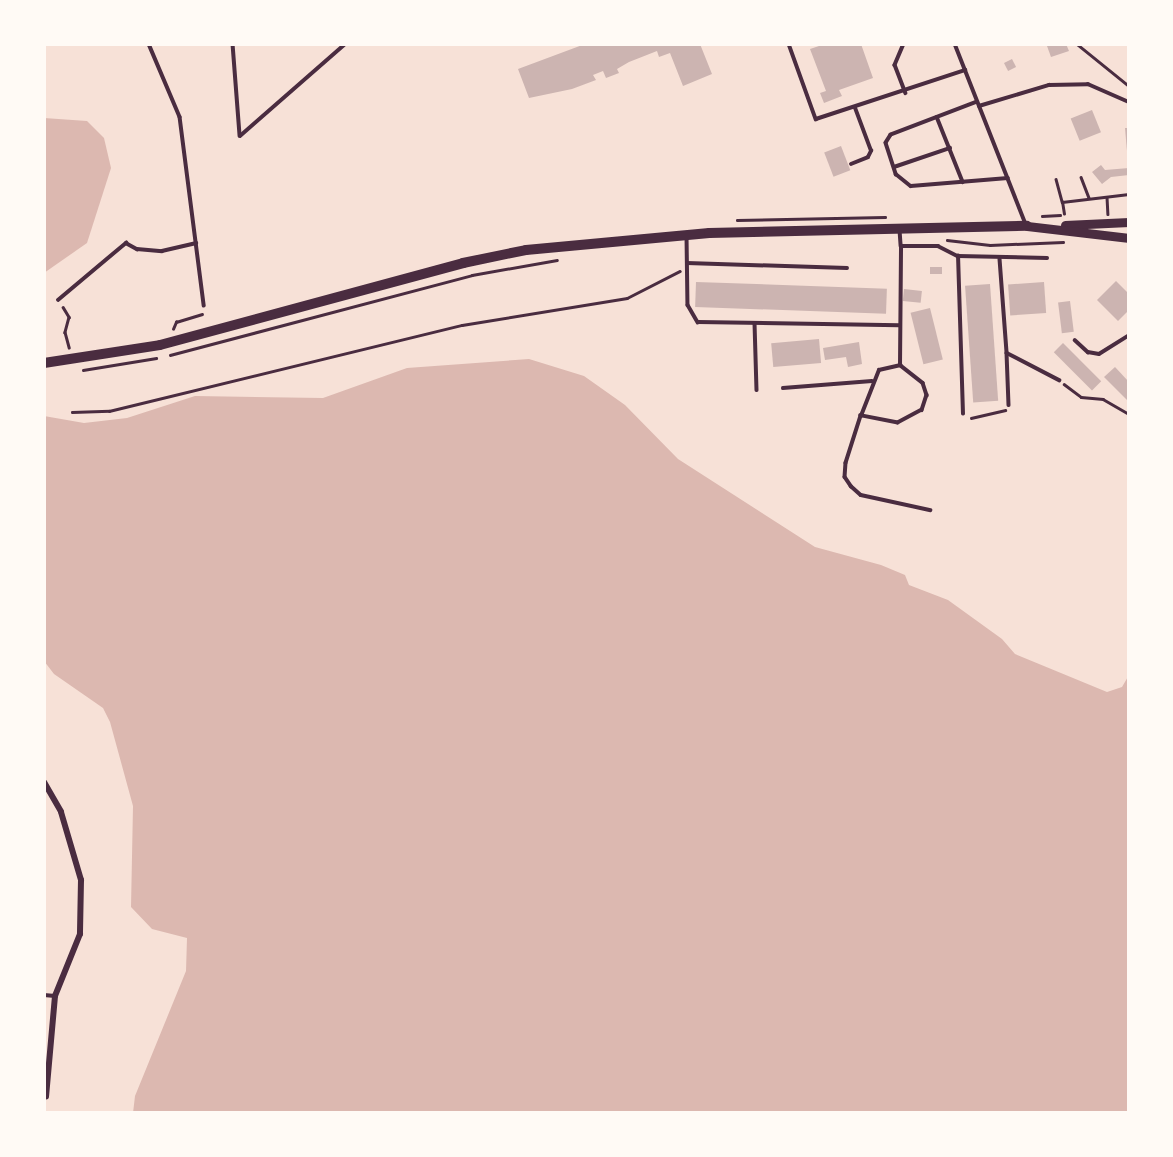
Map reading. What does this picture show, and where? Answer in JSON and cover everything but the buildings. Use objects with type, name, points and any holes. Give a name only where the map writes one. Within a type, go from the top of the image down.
[{"type":"main road","points":[[44,363],[70,355],[160,345],[475,260],[588,242],[687,234],[1129,222]]},
{"type":"main road","points":[[1027,226],[1129,237]]},
{"type":"street","points":[[44,782],[61,812],[81,880],[80,934],[55,996],[46,1097]]},
{"type":"lane","points":[[149,44],[180,117],[204,305]]},
{"type":"lane","points":[[233,44],[240,136],[345,44]]},
{"type":"lane","points":[[791,44],[816,119],[906,93],[965,70]]},
{"type":"lane","points":[[904,44],[895,65],[906,93]]},
{"type":"lane","points":[[958,44],[965,70],[1027,226]]},
{"type":"lane","points":[[1008,178],[911,186],[903,183],[886,143],[891,135],[937,117],[1049,85],[1088,84],[1129,102]]},
{"type":"lane","points":[[851,164],[868,158],[871,151],[855,108]]},
{"type":"lane","points":[[937,117],[963,182]]},
{"type":"lane","points":[[894,167],[950,148]]},
{"type":"lane","points":[[900,227],[900,365]]},
{"type":"lane","points":[[687,234],[692,318],[698,322],[899,325]]},
{"type":"lane","points":[[58,300],[126,243],[162,251],[196,243]]},
{"type":"lane","points":[[901,246],[938,246],[958,256],[1000,260],[1047,258]]},
{"type":"lane","points":[[958,256],[964,414]]},
{"type":"lane","points":[[1000,260],[1009,405]]},
{"type":"lane","points":[[687,263],[847,268]]},
{"type":"lane","points":[[755,323],[757,390]]},
{"type":"lane","points":[[1075,340],[1088,352],[1099,354],[1129,335]]},
{"type":"lane","points":[[1125,339],[1129,344]]},
{"type":"lane","points":[[1007,354],[1059,380]]},
{"type":"lane","points":[[900,365],[879,370],[872,381],[846,463],[845,477],[850,486],[861,495],[930,510]]},
{"type":"lane","points":[[861,416],[898,423],[922,410],[927,395],[923,383],[900,365]]},
{"type":"lane","points":[[783,388],[872,381]]},
{"type":"lane","points":[[44,995],[55,996]]},
{"type":"path","points":[[1077,44],[1129,86]]},
{"type":"path","points":[[1081,177],[1089,198]]},
{"type":"path","points":[[1056,179],[1064,215]]},
{"type":"path","points":[[1062,202],[1129,194]]},
{"type":"path","points":[[1107,197],[1108,211]]},
{"type":"path","points":[[940,238],[990,245],[1069,242]]},
{"type":"path","points":[[79,370],[182,353],[472,275],[570,258]]},
{"type":"path","points":[[72,412],[109,411],[462,326],[627,298],[664,282],[687,263]]},
{"type":"path","points":[[58,300],[69,317],[65,332],[70,355]]},
{"type":"path","points":[[172,331],[176,322],[203,314],[204,305]]},
{"type":"path","points":[[1059,380],[1081,397],[1103,399],[1129,414]]},
{"type":"path","points":[[964,414],[970,418],[998,415],[1009,405]]},
{"type":"shaded area","points":[[44,118],[87,121],[104,138],[111,168],[87,243],[44,273]]},
{"type":"shaded area","points":[[529,359],[584,376],[625,405],[678,459],[815,547],[881,565],[905,575],[909,585],[948,600],[1002,639],[1015,654],[1107,692],[1122,687],[1129,675],[1129,1113],[133,1113],[135,1096],[186,971],[187,938],[152,929],[131,907],[133,806],[110,722],[103,708],[54,674],[44,661],[44,416],[84,423],[127,418],[195,396],[323,398],[407,368]]}]
